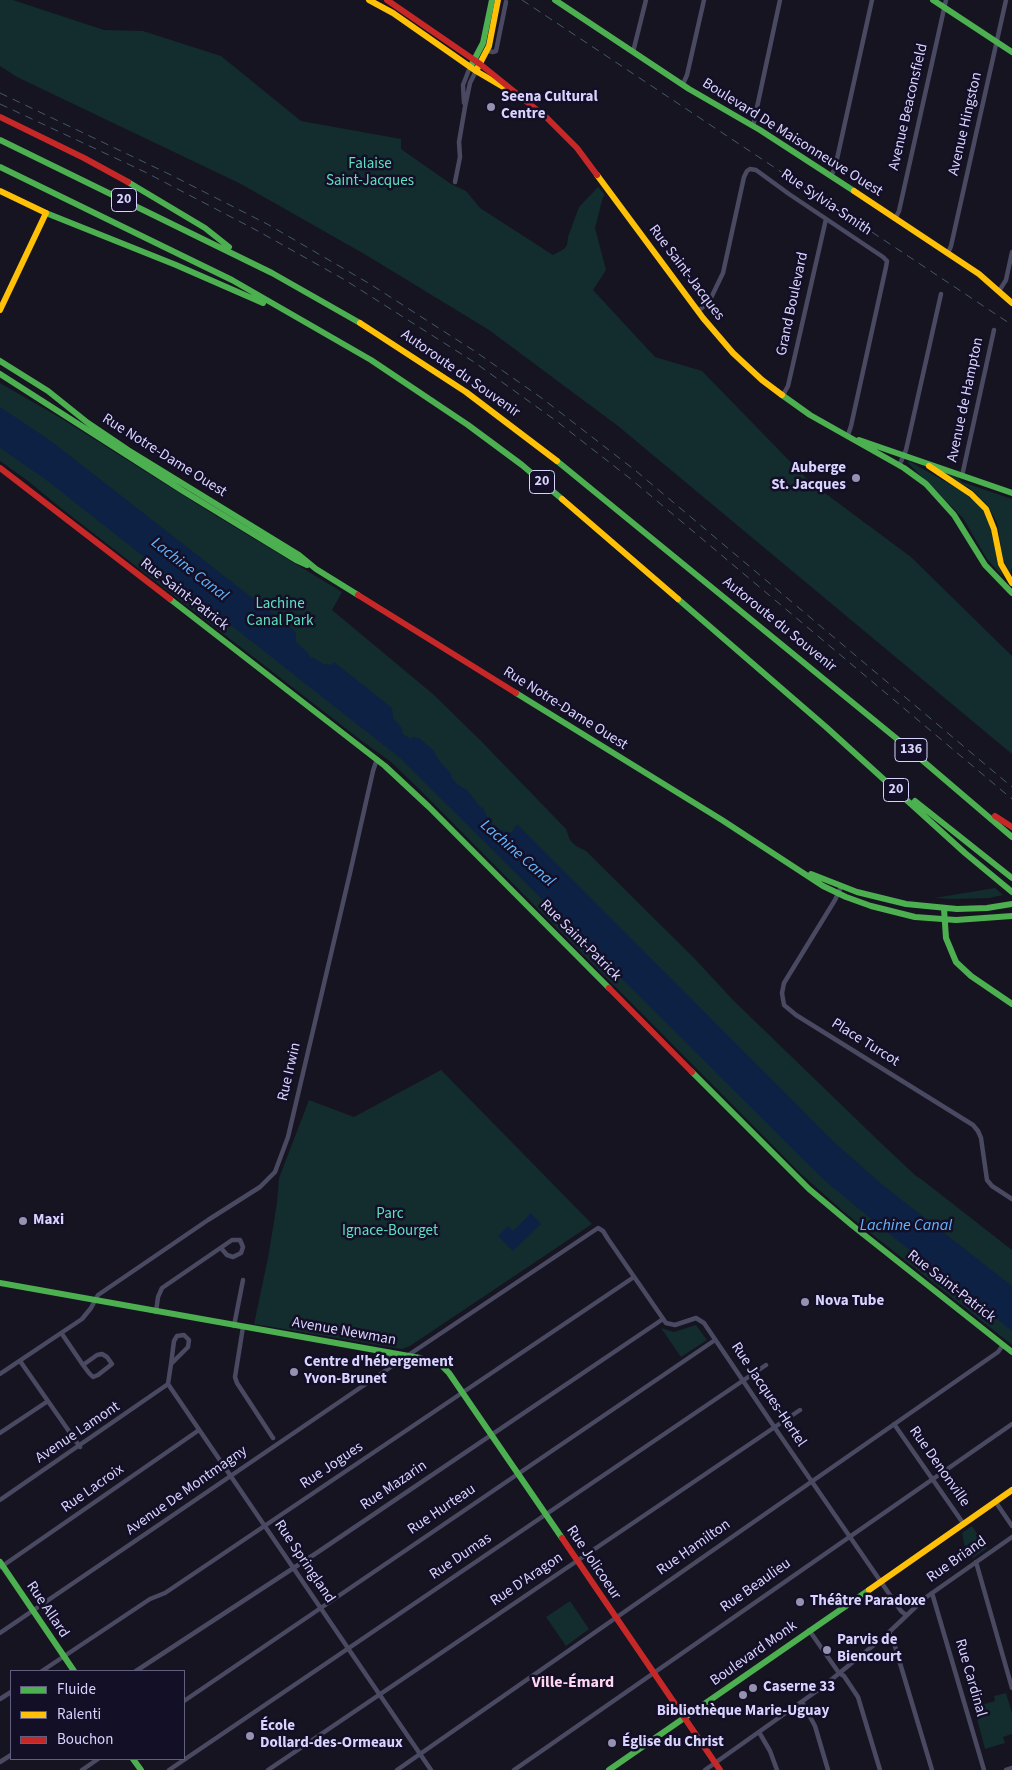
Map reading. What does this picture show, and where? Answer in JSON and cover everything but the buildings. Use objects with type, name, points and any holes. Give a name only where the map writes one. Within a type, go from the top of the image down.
[{"type":"main road","name":"Rue Saint-Jacques","points":[[368,0],[402,19],[491,81],[520,96]]},
{"type":"main road","name":"Rue Saint-Jacques","points":[[387,0],[478,62],[554,123],[586,158],[698,311],[719,338],[739,359],[783,395],[810,414],[856,439],[873,452],[920,480],[948,506],[960,522],[985,565],[1011,586]]},
{"type":"main road","points":[[478,62],[492,0]]},
{"type":"main road","points":[[473,69],[487,51],[498,0]]},
{"type":"main road","name":"Boulevard De Maisonneuve Ouest","points":[[555,0],[948,253],[975,271],[1012,304]]},
{"type":"main road","points":[[933,0],[945,4],[1012,52]]},
{"type":"main road","points":[[0,117],[94,163],[154,196],[205,228],[248,261]]},
{"type":"main road","name":"Autoroute du Souvenir","points":[[0,140],[248,261],[375,332],[494,412],[560,463],[856,705]]},
{"type":"main road","name":"20","points":[[0,167],[222,274],[320,330],[428,397],[522,465],[589,520],[826,727],[965,853],[1012,892]]},
{"type":"main road","points":[[0,191],[46,213],[200,275],[320,330]]},
{"type":"main road","points":[[0,310],[46,213]]},
{"type":"main road","name":"Rue Notre-Dame Ouest","points":[[0,361],[53,394],[88,423],[116,442],[298,555],[316,570]]},
{"type":"main road","name":"Rue Notre-Dame Ouest","points":[[0,374],[183,491],[296,560],[316,570],[801,870],[823,886],[890,901],[944,909],[991,908],[1012,904]]},
{"type":"main road","name":"Rue Saint-Jacques","points":[[856,439],[876,444],[924,463],[971,494],[986,509],[994,529],[1001,564],[1011,586]]},
{"type":"main road","points":[[924,463],[1012,493]]},
{"type":"main road","name":"Rue Saint-Patrick","points":[[0,468],[377,760],[430,807],[809,1189],[1012,1352]]},
{"type":"main road","name":"136","points":[[856,705],[1012,837]]},
{"type":"main road","name":"136","points":[[826,727],[970,846],[1012,878]]},
{"type":"main road","points":[[966,797],[1012,827]]},
{"type":"main road","name":"Rue Notre-Dame Ouest","points":[[840,890],[882,909],[910,916],[944,920],[980,920],[1012,916]]},
{"type":"main road","points":[[944,909],[949,948],[959,966],[1012,1004]]},
{"type":"main road","name":"Avenue Newman","points":[[0,1283],[435,1361],[446,1370]]},
{"type":"main road","name":"Rue Jolicoeur","points":[[446,1370],[720,1770]]},
{"type":"main road","name":"Boulevard Monk","points":[[609,1770],[1012,1490]]},
{"type":"main road","name":"Rue Allard","points":[[1,1565],[73,1670]]},
{"type":"street","points":[[634,52],[646,0]]},
{"type":"street","points":[[683,84],[687,75],[704,0]]},
{"type":"street","points":[[753,126],[780,0]]},
{"type":"street","points":[[831,176],[836,168],[872,0]]},
{"type":"street","name":"Avenue Hingston","points":[[948,253],[1006,0]]},
{"type":"street","points":[[487,51],[496,51],[506,2]]},
{"type":"street","name":"Avenue Beaconsfield","points":[[895,219],[899,212],[945,4]]},
{"type":"street","points":[[455,182],[460,157],[459,144],[465,107],[463,85],[473,69]]},
{"type":"street","name":"Rue Sylvia-Smith","points":[[698,311],[709,302],[723,273],[744,177],[749,169],[756,170],[883,257],[887,262],[848,435]]},
{"type":"street","name":"Grand Boulevard","points":[[783,395],[788,386],[826,219]]},
{"type":"street","points":[[999,292],[1006,280],[1012,252]]},
{"type":"street","points":[[899,466],[904,456],[941,294]]},
{"type":"street","name":"Avenue de Hampton","points":[[962,476],[994,330]]},
{"type":"street","name":"Rue Irwin","points":[[0,1374],[82,1319],[88,1313],[98,1295],[260,1187],[275,1172],[288,1136],[350,874],[372,771],[377,760]]},
{"type":"street","name":"Place Turcot","points":[[840,890],[784,983],[782,993],[784,1005],[792,1012],[973,1126],[981,1138],[987,1180],[992,1186],[1012,1199]]},
{"type":"street","name":"Avenue De Montmagny","points":[[0,1633],[593,1230],[598,1228],[603,1232],[634,1277]]},
{"type":"street","points":[[156,1312],[158,1297],[162,1288],[221,1248],[235,1239],[241,1242],[244,1247],[242,1252],[233,1257],[226,1255],[221,1248]]},
{"type":"street","points":[[634,1277],[663,1319]]},
{"type":"street","name":"Rue Jogues","points":[[44,1670],[150,1599],[165,1593],[634,1277]]},
{"type":"street","points":[[234,1326],[243,1280]]},
{"type":"street","name":"Rue Jacques-Hertel","points":[[663,1319],[670,1326],[693,1319],[699,1319],[704,1323],[774,1428],[906,1615]]},
{"type":"street","name":"Rue Mazarin","points":[[138,1670],[293,1569],[663,1319]]},
{"type":"street","points":[[243,1327],[234,1378],[273,1438]]},
{"type":"street","points":[[62,1334],[83,1365],[94,1377],[112,1364],[102,1354],[83,1365]]},
{"type":"street","points":[[168,1384],[174,1341],[177,1336],[184,1335],[189,1340],[188,1347],[171,1364]]},
{"type":"street","name":"Rue Hurteau","points":[[185,1700],[715,1340]]},
{"type":"street","name":"Rue Hamilton","points":[[397,1770],[998,1352],[1003,1345]]},
{"type":"street","points":[[387,1369],[390,1363],[388,1353]]},
{"type":"street","points":[[20,1361],[80,1447]]},
{"type":"street","name":"Rue Dumas","points":[[185,1759],[766,1365]]},
{"type":"street","name":"Rue Springland","points":[[168,1384],[430,1770]]},
{"type":"street","name":"Avenue Lamont","points":[[0,1500],[80,1447],[168,1384]]},
{"type":"street","points":[[0,1433],[48,1401]]},
{"type":"street","name":"Rue D'Aragon","points":[[268,1770],[800,1410]]},
{"type":"street","name":"Rue Denonville","points":[[894,1424],[963,1524]]},
{"type":"street","name":"Rue Beaulieu","points":[[514,1770],[1012,1424]]},
{"type":"street","name":"Rue Lacroix","points":[[1,1565],[200,1430]]},
{"type":"street","points":[[995,1501],[1012,1526]]},
{"type":"street","name":"Rue Briand","points":[[705,1770],[802,1702],[889,1632],[932,1593],[1012,1537]]},
{"type":"street","points":[[976,1562],[1012,1688]]},
{"type":"street","name":"Rue Cardinal","points":[[932,1593],[984,1770]]},
{"type":"street","points":[[810,1630],[844,1676],[860,1702],[880,1770]]},
{"type":"street","points":[[889,1632],[894,1643],[932,1770]]},
{"type":"street","points":[[802,1702],[815,1726],[828,1770]]},
{"type":"street","points":[[759,1732],[770,1750],[777,1770]]},
{"type":"street","points":[[82,1770],[97,1760]]},
{"type":"street","name":"Rue Dumas","points":[[169,1770],[184,1760]]},
{"type":"street","points":[[1006,1770],[1012,1768]]},
{"type":"green space","name":"Falaise Saint-Jacques","points":[[0,0],[13,0],[104,30],[143,31],[221,56],[301,121],[401,139],[401,149],[451,184],[466,191],[480,208],[553,255],[564,249],[567,245],[579,207],[598,187],[605,195],[595,228],[606,270],[593,290],[655,357],[702,371],[810,482],[911,557],[1012,656],[1012,754],[618,426],[489,330],[366,255],[241,184],[17,77],[0,66]]},
{"type":"green space","name":"Lachine Canal Park","points":[[0,383],[59,417],[342,592],[332,610],[434,695],[566,829],[570,840],[576,846],[586,851],[694,958],[734,1001],[884,1146],[916,1176],[1012,1250],[1012,1345],[844,1212],[801,1174],[391,762],[0,461]]},
{"type":"green space","points":[[909,461],[962,491],[980,506],[985,513],[992,532],[997,559],[1003,577],[987,559],[963,518],[908,463]]},
{"type":"green space","points":[[938,470],[958,477],[962,482],[1012,499],[1012,567],[1010,574],[1003,559],[997,523],[988,506],[971,489]]},
{"type":"green space","points":[[995,888],[1003,895],[989,898],[934,898]]},
{"type":"green space","name":"Parc Ignace-Bourget","points":[[441,1070],[592,1224],[410,1346],[402,1349],[254,1324],[268,1258],[279,1178],[309,1100],[354,1117]]},
{"type":"green space","points":[[696,1325],[707,1340],[681,1357],[661,1328],[674,1332]]},
{"type":"green space","points":[[972,1526],[987,1548],[973,1558],[965,1547],[962,1533]]},
{"type":"green space","points":[[570,1601],[589,1629],[566,1646],[546,1617]]},
{"type":"green space","points":[[1006,1693],[1012,1713],[1012,1734],[1003,1737],[1005,1743],[985,1749],[974,1707],[995,1701],[994,1696]]},
{"type":"water","name":"Lachine Canal","points":[[0,407],[51,441],[296,632],[296,642],[310,657],[323,664],[332,665],[334,662],[392,708],[393,718],[401,727],[403,734],[411,739],[412,737],[419,738],[433,750],[440,762],[451,773],[451,777],[458,785],[467,790],[480,807],[483,808],[489,821],[495,827],[508,833],[512,832],[517,824],[835,1143],[885,1187],[1012,1286],[1012,1331],[824,1180],[400,758],[45,479],[0,448]]},
{"type":"water","points":[[531,1213],[541,1224],[513,1251],[498,1236],[508,1226],[513,1231]]},
{"type":"railway","points":[[522,0],[1012,325]]},
{"type":"railway","points":[[0,93],[171,175],[269,225],[370,284],[476,352],[543,399],[636,471],[1012,787]]},
{"type":"railway","points":[[0,104],[145,172],[256,230],[345,280],[474,362],[555,420],[632,480],[1012,799]]},
{"type":"traffic: fast","points":[[472,64],[483,43],[492,0]]},
{"type":"traffic: fast","points":[[555,0],[689,89],[760,130],[854,191]]},
{"type":"traffic: fast","points":[[933,0],[1012,52]]},
{"type":"traffic: fast","points":[[0,140],[272,273],[360,323]]},
{"type":"traffic: fast","points":[[0,167],[232,280],[371,360],[468,425],[522,465],[562,499]]},
{"type":"traffic: fast","points":[[128,182],[205,228],[229,247]]},
{"type":"traffic: fast","points":[[46,213],[176,265],[263,303]]},
{"type":"traffic: fast","points":[[0,361],[48,391],[88,423],[128,450],[299,555],[316,569],[358,595]]},
{"type":"traffic: fast","points":[[0,374],[183,491],[307,565]]},
{"type":"traffic: fast","points":[[782,395],[810,415],[904,468],[926,484],[954,515],[985,565],[1012,593]]},
{"type":"traffic: fast","points":[[859,440],[1012,493]]},
{"type":"traffic: fast","points":[[557,461],[902,743],[1012,837]]},
{"type":"traffic: fast","points":[[170,599],[385,766],[429,807],[609,988]]},
{"type":"traffic: fast","points":[[678,599],[826,727],[965,853],[1012,892]]},
{"type":"traffic: fast","points":[[516,693],[722,820],[823,886],[846,897],[871,906],[915,917],[956,920],[1012,916]]},
{"type":"traffic: fast","points":[[915,801],[1012,878]]},
{"type":"traffic: fast","points":[[811,874],[857,892],[906,904],[957,909],[987,908],[1012,904]]},
{"type":"traffic: fast","points":[[944,909],[946,938],[956,962],[971,976],[1012,1004]]},
{"type":"traffic: fast","points":[[692,1072],[809,1189],[1012,1352]]},
{"type":"traffic: fast","points":[[0,1283],[420,1358],[440,1364],[449,1373],[562,1538]]},
{"type":"traffic: fast","points":[[0,1562],[73,1670]]},
{"type":"traffic: fast","points":[[609,1770],[869,1590]]},
{"type":"traffic: fast","points":[[134,1760],[141,1770]]},
{"type":"traffic: slow","points":[[369,0],[393,13],[476,71],[489,46],[498,0]]},
{"type":"traffic: slow","points":[[476,71],[510,91]]},
{"type":"traffic: slow","points":[[597,175],[703,318],[733,353],[762,380],[782,395]]},
{"type":"traffic: slow","points":[[0,191],[46,213],[0,310]]},
{"type":"traffic: slow","points":[[854,191],[979,274],[1012,303]]},
{"type":"traffic: slow","points":[[360,323],[466,392],[557,461]]},
{"type":"traffic: slow","points":[[929,466],[971,494],[986,509],[994,529],[1001,564],[1012,583]]},
{"type":"traffic: slow","points":[[562,499],[678,599]]},
{"type":"traffic: slow","points":[[869,1590],[1012,1490]]},
{"type":"traffic: jam","points":[[387,0],[480,64]]},
{"type":"traffic: jam","points":[[480,64],[547,118],[577,148],[597,175]]},
{"type":"traffic: jam","points":[[0,117],[128,182]]},
{"type":"traffic: jam","points":[[0,468],[170,599]]},
{"type":"traffic: jam","points":[[358,595],[516,693]]},
{"type":"traffic: jam","points":[[995,816],[1012,827]]},
{"type":"traffic: jam","points":[[609,988],[692,1072]]},
{"type":"traffic: jam","points":[[562,1538],[720,1770]]},
{"type":"place","name":"Seena Cultural Centre","points":[[491,107]]},
{"type":"place","name":"Auberge St. Jacques","points":[[856,478]]},
{"type":"place","name":"Maxi","points":[[23,1221]]},
{"type":"place","name":"Nova Tube","points":[[805,1302]]},
{"type":"place","name":"Centre d'hébergement Yvon-Brunet","points":[[294,1372]]},
{"type":"place","name":"Théâtre Paradoxe","points":[[800,1602]]},
{"type":"place","name":"Parvis de Biencourt","points":[[827,1650]]},
{"type":"place","name":"Caserne 33","points":[[753,1688]]},
{"type":"place","name":"Bibliothèque Marie-Uguay","points":[[743,1695]]},
{"type":"place","name":"École Dollard-des-Ormeaux","points":[[250,1736]]},
{"type":"place","name":"Église du Christ","points":[[612,1743]]},
{"type":"district","name":"Ville-Émard","points":[[573,1683]]}]
